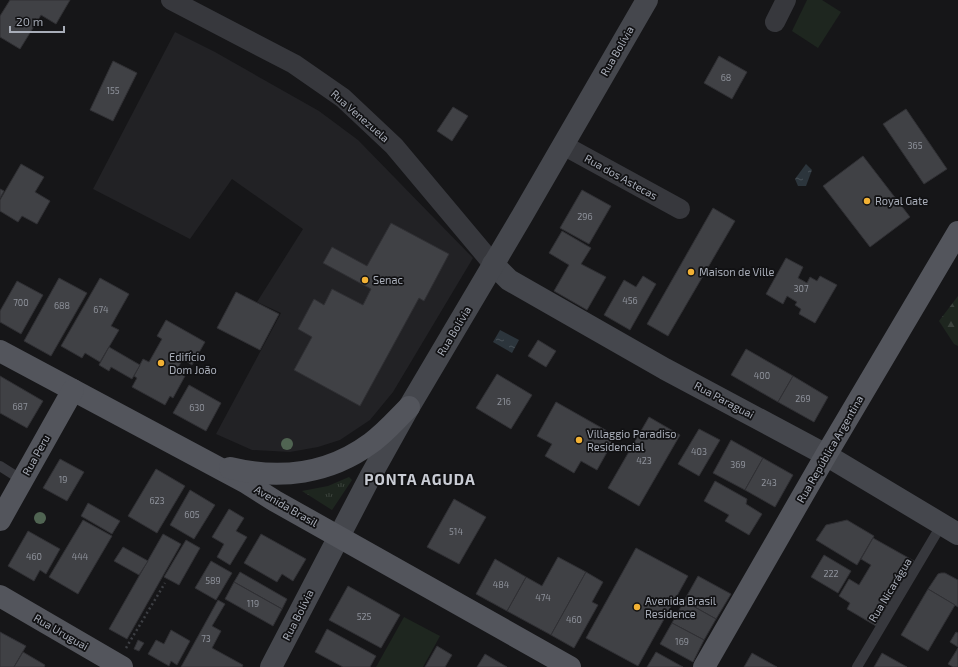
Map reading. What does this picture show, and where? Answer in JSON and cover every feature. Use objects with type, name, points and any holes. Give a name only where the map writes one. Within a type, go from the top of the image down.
[{"type":"main road","name":"Rua República Argentina","points":[[704,667],[826,455],[958,232]]},
{"type":"main road","name":"Avenida Brasil","points":[[0,351],[245,482],[275,501],[570,667]]},
{"type":"main road","name":"Rua Peru","points":[[0,520],[73,390]]},
{"type":"main road","points":[[204,461],[246,472],[268,474],[299,473],[330,466],[355,454],[372,442],[409,407]]},
{"type":"main road","name":"Rua Uruguai","points":[[0,596],[119,666]]},
{"type":"street","name":"Rua Venezuela","points":[[171,0],[294,64],[343,98],[394,146],[493,264]]},
{"type":"street","name":"Rua Bolívia","points":[[271,667],[409,407],[647,0]]},
{"type":"street","points":[[775,22],[786,0]]},
{"type":"street","name":"Rua dos Astecas","points":[[563,145],[680,209]]},
{"type":"street","name":"Rua Paraguai","points":[[493,264],[509,280],[665,369],[826,455],[950,529]]},
{"type":"lane","points":[[0,466],[22,480]]},
{"type":"lane","name":"Rua Nicarágua","points":[[857,667],[950,529]]},
{"type":"path","points":[[119,666],[165,583]]},
{"type":"shaded area","points":[[175,32],[215,52],[319,111],[358,140],[473,258],[393,392],[370,420],[340,440],[318,447],[290,452],[252,450],[216,434],[281,313],[257,302],[303,229],[232,179],[190,239],[93,189]]},
{"type":"green space","points":[[807,0],[822,0],[841,12],[818,48],[792,31]]},
{"type":"green space","points":[[958,296],[958,346],[954,344],[939,321]]},
{"type":"green space","points":[[349,477],[352,480],[332,510],[302,491],[328,486]]},
{"type":"green space","points":[[404,617],[440,636],[423,667],[376,667]]},
{"type":"water","points":[[806,164],[812,170],[806,186],[798,186],[795,179]]},
{"type":"water","points":[[500,330],[519,340],[512,353],[493,342]]},
{"type":"building","points":[[10,0],[70,0],[56,24],[41,15],[20,49],[0,37],[0,16]]},
{"type":"building","points":[[719,56],[747,72],[732,99],[704,83]]},
{"type":"building","points":[[113,61],[137,73],[113,121],[90,110]]},
{"type":"building","points":[[453,107],[468,116],[452,141],[437,131]]},
{"type":"building","points":[[906,109],[947,169],[924,184],[883,124]]},
{"type":"building","name":"Royal Gate","points":[[863,156],[910,217],[870,247],[823,186]]},
{"type":"building","points":[[21,164],[44,177],[35,192],[50,201],[37,224],[22,216],[18,222],[0,211],[0,200]]},
{"type":"building","points":[[0,189],[4,191],[0,198]]},
{"type":"building","points":[[582,190],[611,206],[589,244],[560,228]]},
{"type":"building","name":"Maison de Ville","points":[[713,208],[735,221],[668,336],[647,324]]},
{"type":"building","points":[[391,223],[449,254],[424,301],[419,298],[360,406],[294,370],[312,337],[298,329],[314,299],[324,305],[332,289],[363,305],[371,289],[323,263],[332,247],[367,266]]},
{"type":"building","points":[[562,231],[591,248],[581,264],[606,277],[587,310],[554,291],[569,265],[549,253]]},
{"type":"building","points":[[786,258],[803,267],[798,278],[807,283],[810,277],[817,281],[820,276],[837,285],[815,323],[799,314],[801,309],[795,305],[797,302],[787,296],[783,304],[766,294]]},
{"type":"building","points":[[643,276],[656,284],[630,330],[604,315],[624,280],[636,287]]},
{"type":"building","points":[[59,278],[87,293],[51,356],[24,341]]},
{"type":"building","points":[[100,278],[129,294],[111,326],[119,330],[100,362],[85,353],[82,358],[61,346]]},
{"type":"building","points":[[17,281],[43,295],[21,334],[0,322],[0,311]]},
{"type":"building","points":[[236,292],[279,314],[260,350],[217,328]]},
{"type":"building","name":"Edifício Dom João","points":[[166,320],[205,342],[192,365],[183,359],[176,371],[185,376],[173,398],[170,396],[165,405],[132,387],[137,378],[134,376],[143,359],[149,362],[162,339],[157,336]]},
{"type":"building","points":[[538,340],[556,351],[546,367],[528,356]]},
{"type":"building","points":[[109,347],[140,365],[132,379],[111,367],[109,371],[99,365]]},
{"type":"building","points":[[746,349],[793,376],[778,402],[731,375]]},
{"type":"building","points":[[497,374],[532,395],[511,429],[476,408]]},
{"type":"building","points":[[0,376],[43,401],[27,428],[0,413]]},
{"type":"building","points":[[793,376],[828,397],[814,422],[778,402]]},
{"type":"building","points":[[189,385],[221,403],[206,431],[173,413]]},
{"type":"building","name":"Villaggio Paradiso Residencial","points":[[556,402],[616,436],[597,470],[581,461],[574,473],[545,456],[552,444],[537,436]]},
{"type":"building","points":[[649,417],[680,435],[639,506],[608,488]]},
{"type":"building","points":[[699,429],[720,440],[699,476],[678,464]]},
{"type":"building","points":[[731,440],[763,458],[745,490],[713,473]]},
{"type":"building","points":[[763,458],[793,475],[775,507],[745,490]]},
{"type":"building","points":[[60,459],[84,472],[67,501],[43,488]]},
{"type":"building","points":[[156,469],[185,486],[157,533],[128,516]]},
{"type":"building","points":[[715,481],[747,499],[746,504],[762,514],[749,535],[725,521],[729,515],[704,501]]},
{"type":"building","points":[[190,490],[215,505],[194,539],[170,525]]},
{"type":"building","points":[[454,499],[486,517],[459,564],[427,547]]},
{"type":"building","points":[[88,503],[120,521],[112,534],[81,516]]},
{"type":"building","points":[[229,509],[244,518],[236,531],[247,537],[230,565],[217,557],[224,544],[212,537]]},
{"type":"building","points":[[83,520],[112,536],[78,594],[49,577]]},
{"type":"building","points":[[847,520],[874,536],[857,565],[816,540],[826,525]]},
{"type":"building","points":[[28,531],[60,549],[46,574],[40,570],[34,581],[8,566]]},
{"type":"building","points":[[163,534],[181,544],[127,639],[109,629]]},
{"type":"building","points":[[261,534],[306,559],[293,581],[282,574],[277,582],[244,563]]},
{"type":"building","points":[[873,538],[914,561],[876,626],[847,609],[850,603],[839,596],[849,579],[859,585],[871,565],[861,559]]},
{"type":"building","points":[[186,540],[200,548],[179,585],[164,577]]},
{"type":"building","points":[[123,547],[148,561],[139,575],[114,561]]},
{"type":"building","name":"Avenida Brasil Residence","points":[[636,548],[688,576],[638,666],[586,638]]},
{"type":"building","points":[[824,555],[851,571],[838,593],[811,577]]},
{"type":"building","points":[[558,557],[586,572],[551,635],[507,611],[526,577],[542,586]]},
{"type":"building","points":[[495,559],[526,577],[507,611],[476,594]]},
{"type":"building","points":[[211,561],[232,573],[216,600],[195,588]]},
{"type":"building","points":[[240,572],[287,599],[282,609],[234,582]]},
{"type":"building","points":[[586,572],[603,582],[592,602],[598,605],[574,648],[551,635]]},
{"type":"building","points":[[945,573],[958,580],[958,607],[928,589],[938,574]]},
{"type":"building","points":[[698,576],[731,594],[716,619],[684,601]]},
{"type":"building","points":[[234,582],[282,609],[273,626],[225,599]]},
{"type":"building","points":[[348,586],[400,615],[381,648],[329,620]]},
{"type":"building","points":[[928,589],[955,605],[928,651],[901,635]]},
{"type":"building","points":[[218,600],[225,604],[212,626],[221,631],[212,648],[243,665],[242,667],[181,667]]},
{"type":"building","points":[[684,601],[716,619],[704,640],[672,623]]},
{"type":"building","points":[[672,623],[704,640],[693,662],[660,644]]},
{"type":"building","points":[[327,629],[376,656],[370,667],[343,667],[315,652]]},
{"type":"building","points":[[171,630],[190,641],[177,665],[171,661],[169,666],[148,654],[156,640],[164,644]]},
{"type":"building","points":[[0,632],[26,646],[14,667],[0,667]]},
{"type":"building","points":[[956,632],[958,633],[958,647],[950,642]]},
{"type":"building","points":[[138,640],[144,643],[139,651],[134,649]]},
{"type":"building","points":[[437,646],[452,655],[445,667],[425,667]]},
{"type":"building","points":[[958,648],[958,667],[953,667],[948,664]]},
{"type":"building","points":[[23,652],[45,665],[44,667],[14,667]]},
{"type":"building","points":[[656,652],[683,667],[647,667]]},
{"type":"building","points":[[752,653],[777,667],[744,667]]},
{"type":"building","points":[[882,653],[907,667],[874,667]]},
{"type":"building","points":[[485,654],[507,667],[477,667]]},
{"type":"place","name":"Royal Gate","points":[[867,201]]},
{"type":"place","name":"Maison de Ville","points":[[691,272]]},
{"type":"place","name":"Senac","points":[[365,280]]},
{"type":"place","name":"Edifício Dom João","points":[[161,363]]},
{"type":"place","name":"Villaggio Paradiso Residencial","points":[[579,440]]},
{"type":"place","name":"Avenida Brasil Residence","points":[[637,607]]},
{"type":"district","name":"PONTA AGUDA","points":[[420,480]]}]
